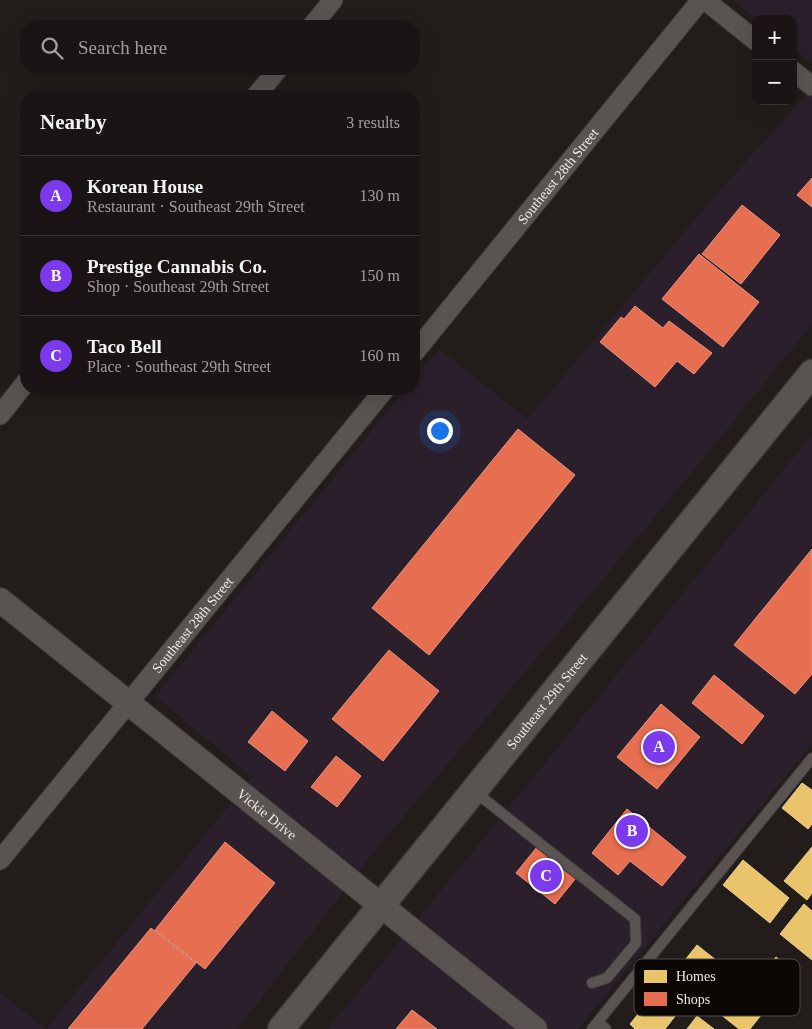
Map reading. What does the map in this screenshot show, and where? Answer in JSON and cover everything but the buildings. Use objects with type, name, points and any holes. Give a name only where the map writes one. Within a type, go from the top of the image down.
[{"type":"main road","name":"Southeast 29th Street","points":[[281,1029],[812,373]]},
{"type":"street","points":[[317,20],[333,0]]},
{"type":"street","name":"Southeast 28th Street","points":[[420,346],[701,0]]},
{"type":"street","points":[[705,0],[752,38]]},
{"type":"street","points":[[797,74],[812,86]]},
{"type":"street","points":[[261,90],[273,75]]},
{"type":"street","points":[[0,415],[20,390]]},
{"type":"street","name":"Southeast 28th Street","points":[[0,860],[380,395]]},
{"type":"street","name":"Vickie Drive","points":[[0,600],[535,1029]]},
{"type":"lane","points":[[653,959],[812,758]]},
{"type":"lane","points":[[474,791],[635,919],[636,943],[607,978],[592,983]]},
{"type":"lane","points":[[599,1027],[634,983]]},
{"type":"shaded area","points":[[732,0],[812,0],[812,64],[797,52],[797,15],[752,16]]},
{"type":"shaded area","points":[[812,88],[812,324],[706,456],[371,856],[238,1029],[46,1029],[252,777],[155,696],[401,395],[420,395],[420,372],[439,349],[528,419],[711,200]]},
{"type":"shaded area","points":[[812,435],[812,744],[578,1029],[328,1029]]},
{"type":"shaded area","points":[[0,992],[46,1029],[0,1029]]},
{"type":"place","name":"Korean House","points":[[659,747]]},
{"type":"place","name":"Prestige Cannabis Co.","points":[[632,831]]},
{"type":"place","name":"Taco Bell","points":[[546,876]]}]
